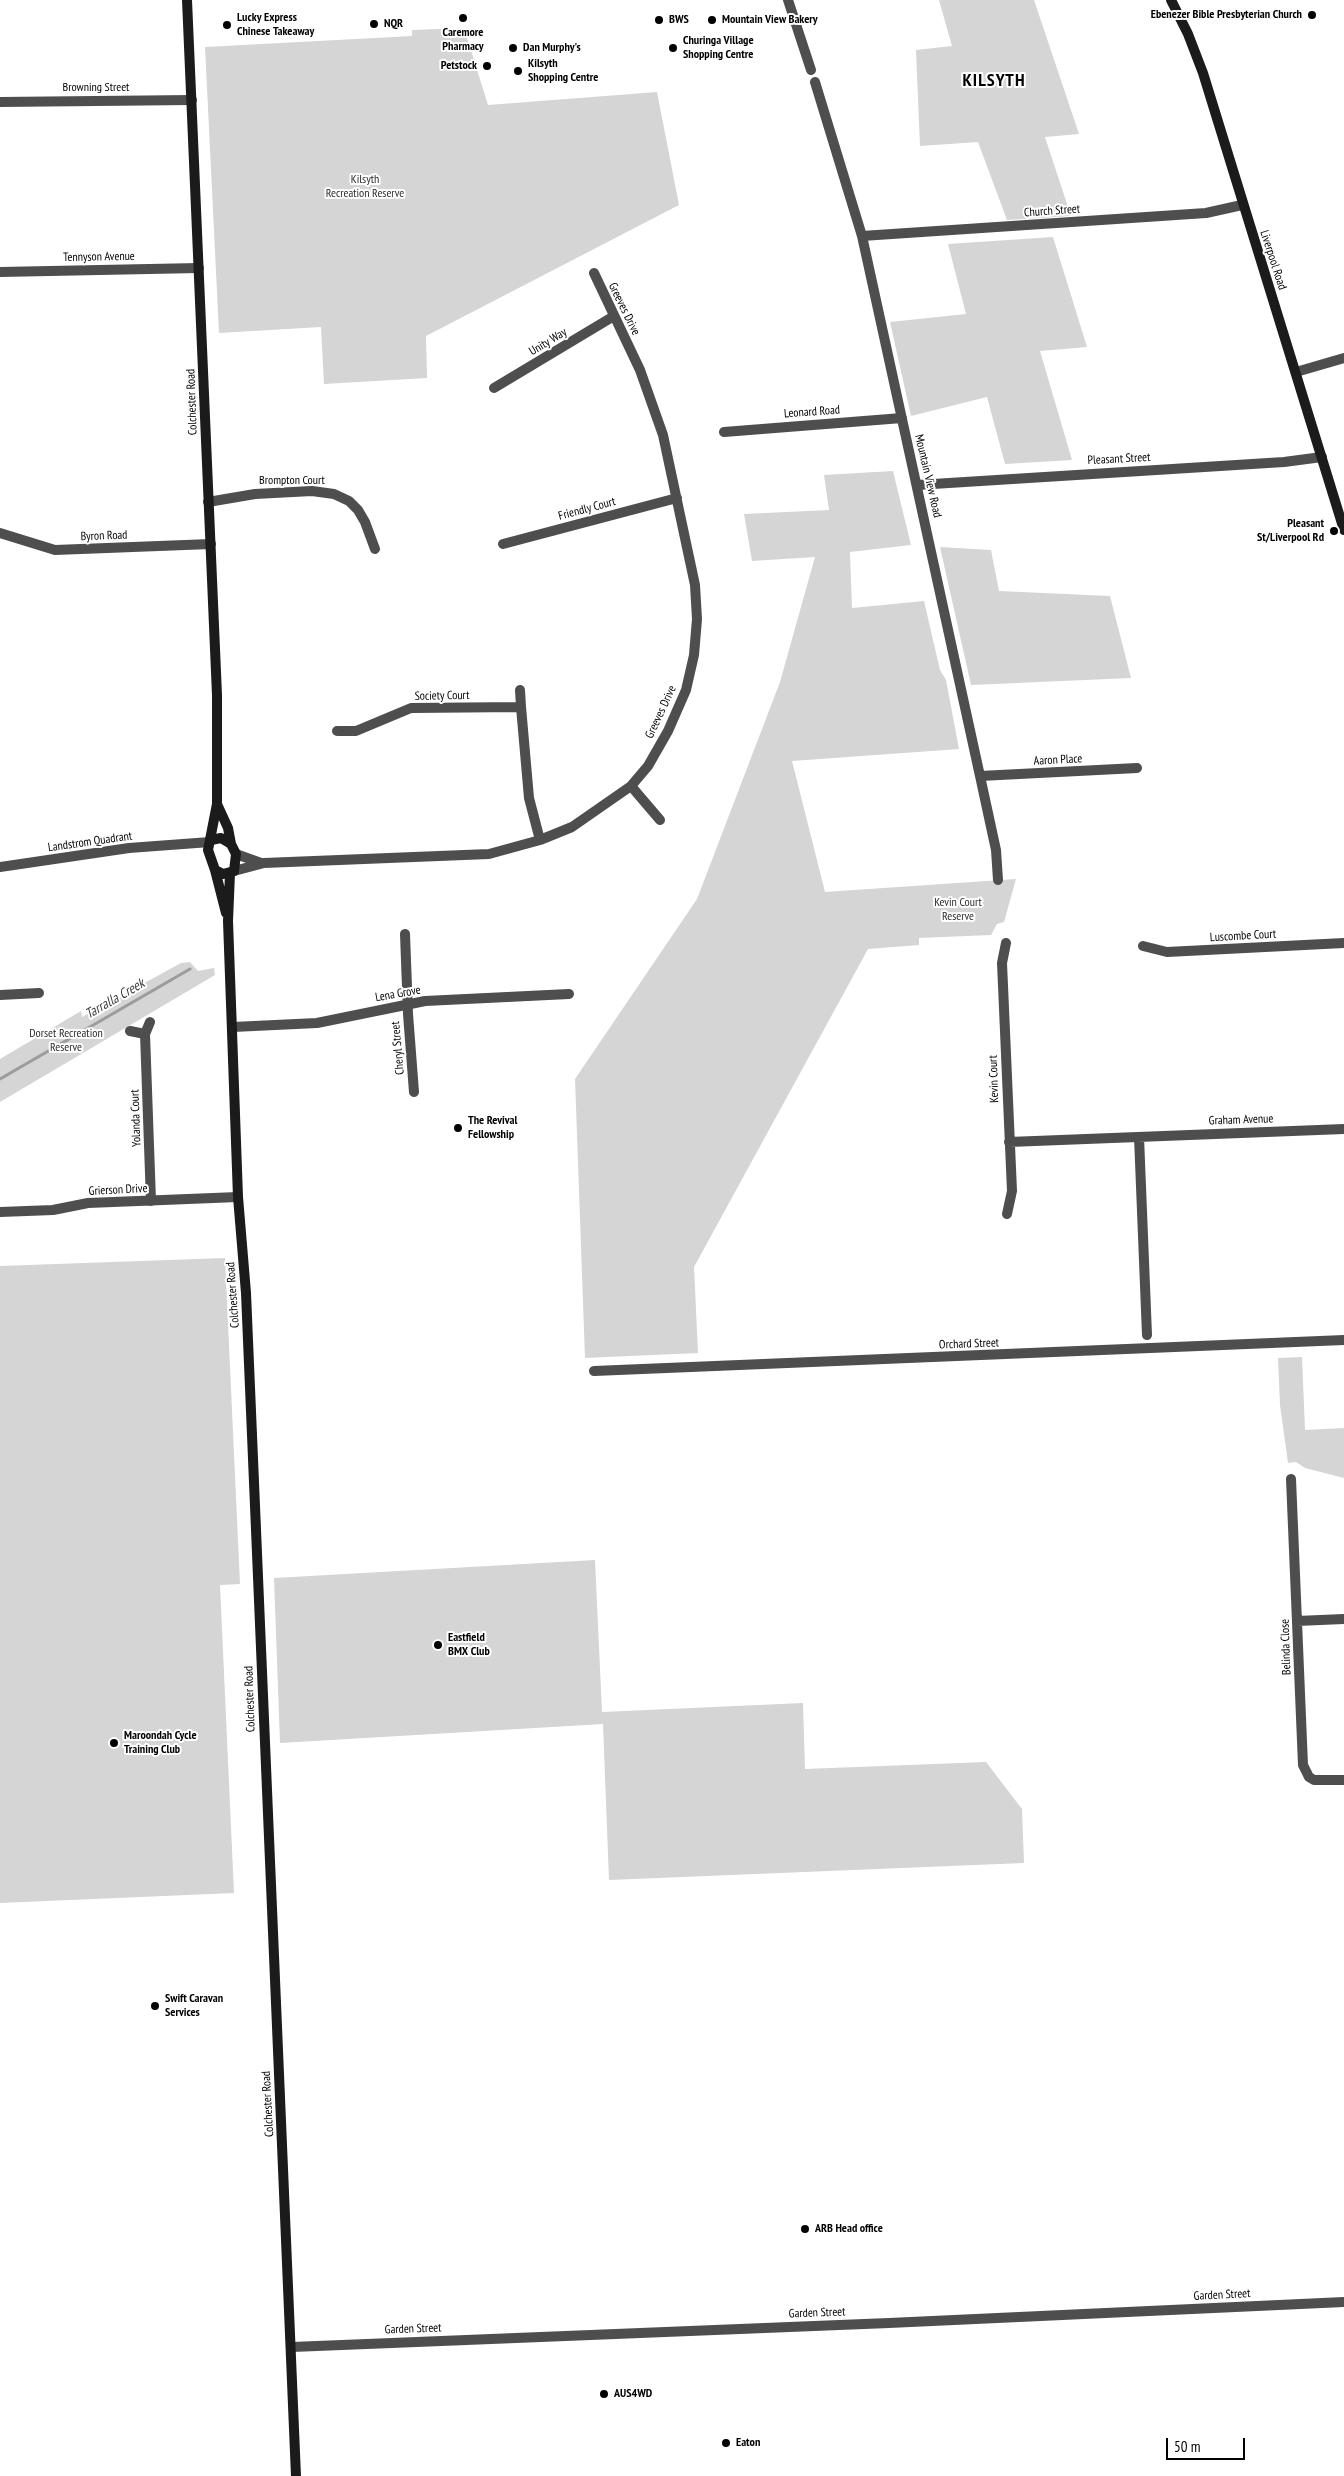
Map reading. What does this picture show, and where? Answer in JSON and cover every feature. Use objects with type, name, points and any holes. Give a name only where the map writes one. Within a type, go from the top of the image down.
[{"type":"main road","name":"Colchester Road","points":[[187,0],[217,695],[218,804],[210,841]]},
{"type":"main road","name":"Liverpool Road","points":[[1171,0],[1188,34],[1203,73],[1242,205],[1344,528]]},
{"type":"main road","name":"Colchester Road","points":[[218,804],[228,828],[231,844]]},
{"type":"main road","points":[[221,838],[231,844],[236,854],[232,872],[223,874],[215,870],[209,855],[210,841],[221,838]]},
{"type":"main road","name":"Colchester Road","points":[[215,870],[228,921]]},
{"type":"main road","name":"Colchester Road","points":[[232,872],[228,921],[238,1197],[246,1293],[296,2476]]},
{"type":"street","points":[[788,0],[810,70]]},
{"type":"street","name":"Mountain View Road","points":[[815,82],[862,236],[996,850],[998,880]]},
{"type":"street","name":"Browning Street","points":[[0,102],[192,100]]},
{"type":"street","name":"Church Street","points":[[862,236],[1206,213],[1242,205]]},
{"type":"street","name":"Tennyson Avenue","points":[[0,272],[199,268]]},
{"type":"street","name":"Greeves Drive","points":[[232,872],[264,863],[489,854],[540,840],[572,826],[631,786],[648,766],[668,731],[686,690],[694,655],[695,585],[663,435],[640,370],[594,273]]},
{"type":"street","name":"Unity Way","points":[[494,388],[614,316]]},
{"type":"street","points":[[1296,372],[1344,358]]},
{"type":"street","name":"Leonard Road","points":[[724,432],[902,418]]},
{"type":"street","name":"Pleasant Street","points":[[917,485],[1284,462],[1322,457]]},
{"type":"street","name":"Brompton Court","points":[[208,502],[255,494],[312,491],[334,494],[349,501],[358,510],[365,522],[375,549]]},
{"type":"street","name":"Friendly Court","points":[[503,544],[677,498]]},
{"type":"street","name":"Byron Road","points":[[0,533],[56,550],[211,544]]},
{"type":"street","points":[[520,690],[529,798],[540,840]]},
{"type":"street","name":"Society Court","points":[[337,731],[356,731],[411,708],[521,707]]},
{"type":"street","name":"Aaron Place","points":[[980,776],[1136,768]]},
{"type":"street","points":[[631,786],[660,820]]},
{"type":"street","name":"Landstrom Quadrant","points":[[0,867],[129,848],[183,846],[210,841]]},
{"type":"street","name":"Landstrom Quadrant","points":[[183,846],[209,855]]},
{"type":"street","name":"Greeves Drive","points":[[236,854],[264,863]]},
{"type":"street","name":"Cheryl Street","points":[[405,934],[408,1014],[414,1092]]},
{"type":"street","name":"Kevin Court","points":[[1006,943],[1002,963],[1012,1191],[1006,1214]]},
{"type":"street","name":"Luscombe Court","points":[[1143,946],[1167,952],[1344,943]]},
{"type":"street","points":[[0,995],[39,993]]},
{"type":"street","name":"Lena Grove","points":[[233,1027],[317,1023],[409,1003],[570,994]]},
{"type":"street","name":"Yolanda Court","points":[[150,1022],[145,1034],[151,1201]]},
{"type":"street","points":[[130,1031],[145,1034]]},
{"type":"street","name":"Graham Avenue","points":[[1009,1142],[1344,1129]]},
{"type":"street","points":[[1139,1137],[1147,1335]]},
{"type":"street","name":"Grierson Drive","points":[[0,1212],[53,1210],[88,1203],[238,1197]]},
{"type":"street","name":"Orchard Street","points":[[594,1371],[1344,1340]]},
{"type":"street","name":"Belinda Close","points":[[1291,1479],[1303,1765],[1309,1777],[1314,1780],[1344,1780]]},
{"type":"street","points":[[1297,1621],[1344,1619]]},
{"type":"street","name":"Garden Street","points":[[292,2347],[889,2323],[1344,2302]]},
{"type":"green space","points":[[939,0],[1034,0],[1079,134],[1045,137],[1071,216],[1007,220],[978,142],[920,146],[916,50],[952,46]]},
{"type":"green space","name":"Kilsyth Recreation Reserve","points":[[464,28],[488,105],[657,92],[679,205],[426,336],[427,378],[324,384],[321,327],[219,333],[205,47],[412,36],[412,30]]},
{"type":"green space","points":[[1053,237],[1087,347],[1040,351],[1072,460],[1005,464],[987,397],[911,416],[890,322],[966,314],[948,244]]},
{"type":"green space","name":"Kevin Court Reserve","points":[[893,471],[911,545],[850,552],[852,608],[924,601],[940,670],[946,680],[959,749],[792,761],[825,892],[1016,879],[1004,922],[997,924],[991,935],[919,938],[919,945],[868,949],[694,1267],[698,1353],[585,1358],[575,1079],[697,899],[780,682],[815,557],[752,561],[744,514],[829,510],[824,475]]},
{"type":"green space","points":[[940,547],[991,550],[999,591],[1110,596],[1131,678],[971,685]]},
{"type":"green space","name":"Dorset Recreation Reserve","points":[[190,962],[198,971],[214,968],[215,975],[0,1102],[0,1059],[81,1011],[82,1017],[181,963]]},
{"type":"green space","points":[[225,1258],[240,1584],[220,1585],[234,1893],[0,1903],[0,1266]]},
{"type":"green space","points":[[1302,1357],[1305,1430],[1344,1428],[1344,1478],[1305,1468],[1296,1462],[1288,1463],[1280,1405],[1278,1358]]},
{"type":"green space","points":[[595,1560],[602,1712],[803,1703],[805,1769],[986,1762],[1022,1809],[1024,1863],[609,1880],[603,1724],[280,1743],[274,1578]]},
{"type":"waterway","name":"Tarralla Creek","points":[[0,1079],[190,969]]},
{"type":"place","name":"Ebenezer Bible Presbyterian Church","points":[[1312,15]]},
{"type":"place","name":"Caremore Pharmacy","points":[[463,18]]},
{"type":"place","name":"BWS","points":[[659,20]]},
{"type":"place","name":"Mountain View Bakery","points":[[712,20]]},
{"type":"place","name":"NQR","points":[[374,24]]},
{"type":"place","name":"Lucky Express Chinese Takeaway","points":[[227,25]]},
{"type":"place","name":"Dan Murphy's","points":[[513,48]]},
{"type":"place","name":"Churinga Village Shopping Centre","points":[[673,48]]},
{"type":"place","name":"Petstock","points":[[487,66]]},
{"type":"place","name":"Kilsyth Shopping Centre","points":[[518,71]]},
{"type":"place","name":"Pleasant St/Liverpool Rd","points":[[1334,531]]},
{"type":"place","name":"The Revival Fellowship","points":[[458,1128]]},
{"type":"place","name":"Eastfield BMX Club","points":[[438,1645]]},
{"type":"place","name":"Maroondah Cycle Training Club","points":[[114,1743]]},
{"type":"place","name":"Swift Caravan Services","points":[[155,2006]]},
{"type":"place","name":"ARB Head office","points":[[805,2229]]},
{"type":"place","name":"AUS4WD","points":[[604,2394]]},
{"type":"place","name":"Eaton","points":[[726,2443]]},
{"type":"district","name":"KILSYTH","points":[[994,81]]}]
